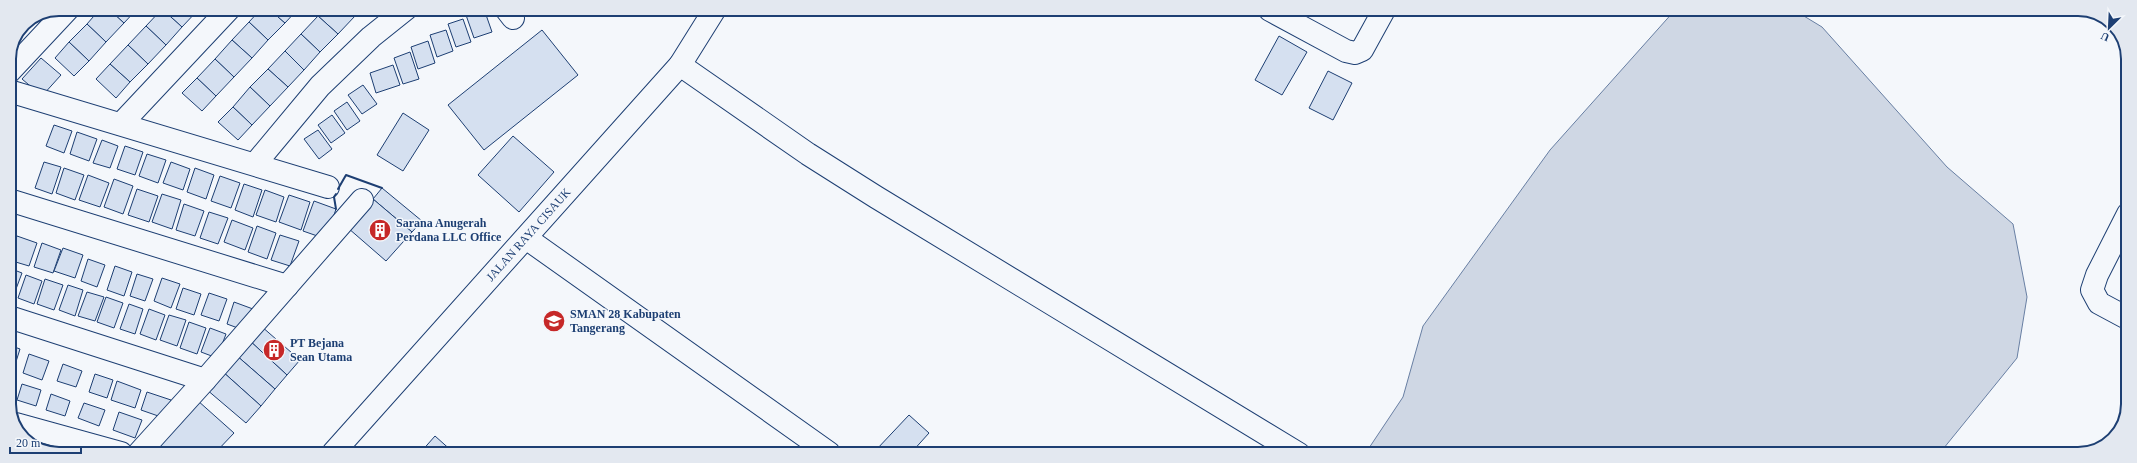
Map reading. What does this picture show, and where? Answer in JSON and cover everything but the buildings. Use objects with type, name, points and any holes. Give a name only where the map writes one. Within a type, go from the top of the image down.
[{"type":"street","points":[[16,65],[61,16]]},
{"type":"street","points":[[121,124],[222,16]]},
{"type":"street","points":[[255,164],[320,86],[371,37],[397,16]]},
{"type":"street","name":"JALAN RAYA CISAUK","points":[[338,447],[680,65],[711,16]]},
{"type":"street","points":[[1281,16],[1346,51],[1355,53],[1362,50],[1381,16]]},
{"type":"street","points":[[680,65],[808,154],[876,197],[1287,447]]},
{"type":"street","points":[[16,93],[328,187]]},
{"type":"street","points":[[144,447],[362,200]]},
{"type":"street","points":[[16,202],[287,286]]},
{"type":"street","points":[[2121,228],[2097,275],[2092,290],[2099,303],[2121,315]]},
{"type":"street","points":[[526,238],[821,447]]},
{"type":"street","points":[[16,319],[205,380]]},
{"type":"street","points":[[22,426],[100,447]]},
{"type":"shaded area","points":[[1670,16],[1804,16],[1822,27],[1947,167],[2013,224],[2027,297],[2017,358],[1945,447],[1370,447],[1403,397],[1423,326],[1550,150]]},
{"type":"wall","points":[[338,189],[346,175],[382,188]]},
{"type":"wall","points":[[336,194],[334,197],[336,209]]},
{"type":"place","name":"Sarana Anugerah Perdana LLC Office","points":[[380,230]]},
{"type":"place","name":"SMAN 28 Kabupaten Tangerang","points":[[554,321]]},
{"type":"place","name":"PT Bejana Sean Utama","points":[[274,350]]}]
